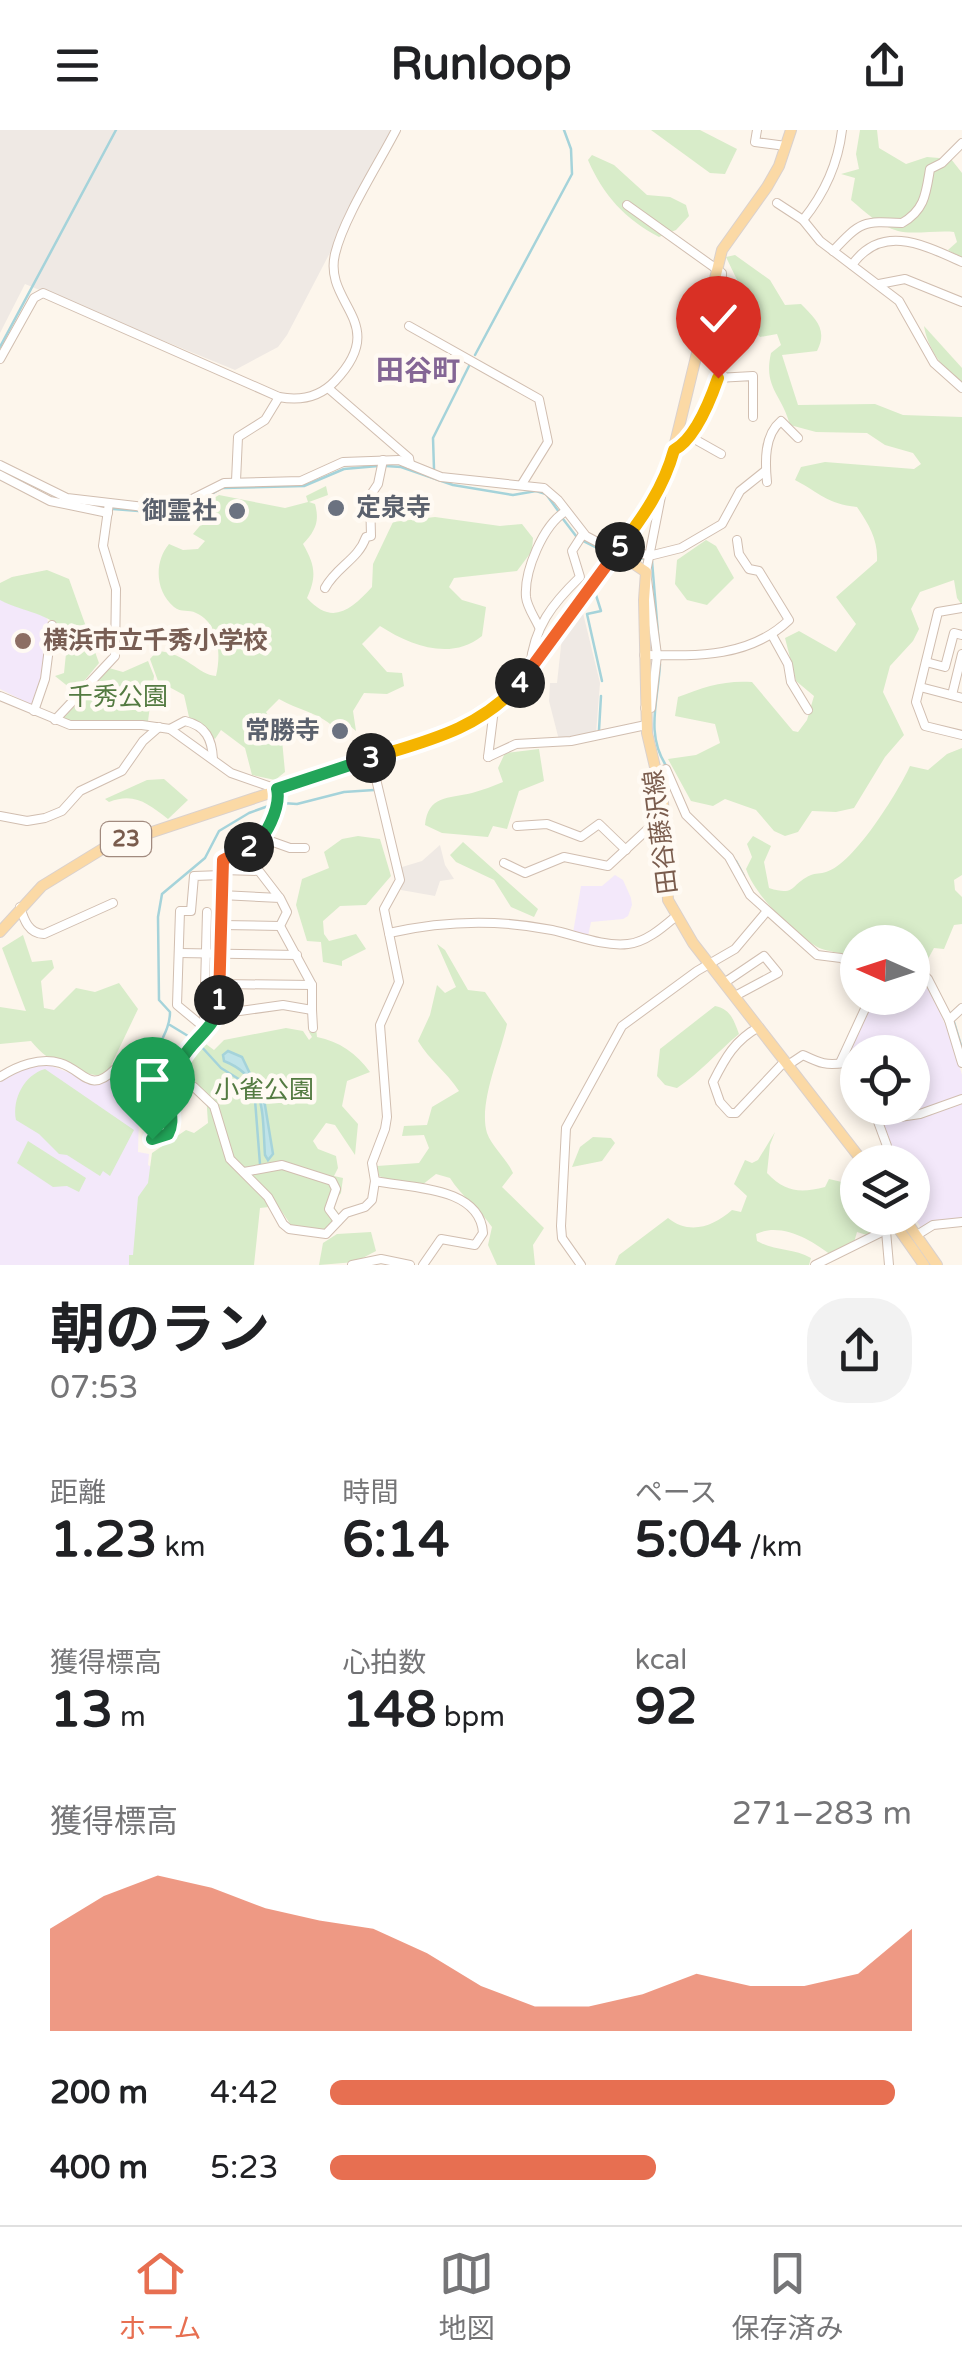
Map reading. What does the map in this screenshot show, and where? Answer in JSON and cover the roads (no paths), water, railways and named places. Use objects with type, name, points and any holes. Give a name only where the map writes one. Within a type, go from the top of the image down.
[{"type":"main road","name":"23","points":[[0,932],[20,908],[61,872],[104,848],[276,800],[371,758],[448,734],[494,710],[530,671],[619,549],[665,478],[716,268],[731,234],[768,187],[790,130]]},
{"type":"main road","points":[[619,549],[648,562]]},
{"type":"main road","name":"田谷藤沢線","points":[[648,562],[645,708],[664,812],[667,892],[676,917],[847,1145]]},
{"type":"main road","points":[[903,1235],[924,1265]]},
{"type":"main road","points":[[916,1235],[937,1265]]},
{"type":"street","points":[[0,359],[35,295],[43,292],[279,396],[307,398],[328,388],[350,363],[357,341],[352,312],[335,279],[334,255],[396,130]]},
{"type":"street","points":[[757,130],[756,142],[786,146]]},
{"type":"street","points":[[802,220],[818,202],[842,130]]},
{"type":"street","points":[[834,251],[862,223],[907,221],[924,200],[930,169],[962,143]]},
{"type":"street","points":[[778,203],[802,220],[812,235],[879,284],[908,313],[938,368],[962,388]]},
{"type":"street","points":[[627,205],[722,273],[718,378],[684,445],[674,450]]},
{"type":"street","points":[[852,265],[867,248],[909,240],[962,262]]},
{"type":"street","points":[[879,284],[905,279],[962,302]]},
{"type":"street","points":[[409,326],[540,399],[548,442],[522,484]]},
{"type":"street","points":[[718,378],[753,376],[753,417]]},
{"type":"street","points":[[328,388],[409,458],[410,464]]},
{"type":"street","points":[[236,482],[238,437],[264,420],[279,396]]},
{"type":"street","points":[[767,482],[765,471],[773,428],[780,422],[798,438]]},
{"type":"street","points":[[689,436],[721,454]]},
{"type":"street","points":[[0,475],[66,506],[170,514],[213,486],[301,481],[343,462],[410,464],[441,477],[522,484],[552,493],[562,514],[581,537],[619,549]]},
{"type":"street","points":[[0,464],[58,495],[109,508]]},
{"type":"street","points":[[325,588],[335,569],[361,551],[366,537],[371,536],[370,496],[378,484],[382,464]]},
{"type":"street","points":[[648,562],[722,524],[740,491],[765,471]]},
{"type":"street","points":[[645,708],[651,708],[659,655],[648,562],[665,478]]},
{"type":"street","points":[[55,720],[115,656],[116,589],[103,546],[109,508]]},
{"type":"street","points":[[539,627],[527,601],[528,585],[539,543],[562,514]]},
{"type":"street","points":[[530,671],[539,627],[553,602],[580,577],[572,551],[581,537]]},
{"type":"street","points":[[644,655],[712,655],[772,635],[790,620],[759,572],[749,569],[742,559],[738,540]]},
{"type":"street","points":[[962,608],[938,612],[916,702],[925,726],[962,735]]},
{"type":"street","points":[[34,712],[45,680],[52,625]]},
{"type":"street","points":[[926,662],[945,667],[954,633],[962,635]]},
{"type":"street","points":[[772,635],[788,664],[791,682],[808,710]]},
{"type":"street","points":[[920,687],[957,696],[962,654]]},
{"type":"street","points":[[0,696],[55,720],[82,727],[170,729],[276,800],[258,844],[226,856],[222,873],[219,1014]]},
{"type":"street","points":[[494,710],[488,758],[516,744],[571,741],[646,724]]},
{"type":"street","points":[[170,729],[185,722],[200,727],[210,738],[213,759]]},
{"type":"street","points":[[0,816],[27,821],[62,810],[80,791],[122,770],[159,726]]},
{"type":"street","points":[[194,1086],[214,1106],[222,1125],[225,1151],[268,1196],[289,1229],[326,1234],[348,1210],[369,1204],[375,1180],[372,1163],[386,1128],[380,1025],[399,982],[384,910],[400,880],[371,758]]},
{"type":"street","points":[[658,772],[666,770],[686,814],[720,846],[737,868],[750,895],[817,955],[840,958]]},
{"type":"street","points":[[518,826],[548,824],[567,845],[608,866],[678,796]]},
{"type":"street","points":[[504,863],[525,873],[598,824],[626,850]]},
{"type":"street","points":[[262,838],[290,848],[306,848]]},
{"type":"street","points":[[192,911],[192,878],[259,872],[287,912],[280,926]]},
{"type":"street","points":[[222,895],[279,897]]},
{"type":"street","points":[[20,908],[34,932],[44,934],[112,903]]},
{"type":"street","points":[[582,1265],[562,1238],[566,1128],[622,1026],[735,949],[767,910]]},
{"type":"street","points":[[205,1027],[177,1005],[180,911],[221,912]]},
{"type":"street","points":[[205,1027],[207,912]]},
{"type":"street","points":[[388,933],[444,921],[539,928],[630,944],[650,936],[676,917]]},
{"type":"street","points":[[221,925],[280,926]]},
{"type":"street","points":[[280,926],[312,985],[313,1028]]},
{"type":"street","points":[[178,953],[297,956]]},
{"type":"street","points":[[724,982],[764,956],[778,972],[735,996]]},
{"type":"street","points":[[930,983],[950,1020],[962,1063]]},
{"type":"street","points":[[220,984],[312,985]]},
{"type":"street","points":[[152,1139],[164,1138],[172,1126],[169,1098],[172,1077],[181,1060],[219,1014],[283,1005],[312,1010]]},
{"type":"street","points":[[950,1020],[962,1008]]},
{"type":"street","points":[[759,1027],[741,1037],[725,1057],[713,1082],[720,1102],[730,1113],[736,1112],[787,1063],[803,1055],[826,1066],[840,1064]]},
{"type":"street","points":[[0,1077],[25,1064],[46,1061],[64,1064],[93,1081],[100,1081],[115,1069],[149,1089],[161,1087],[172,1077]]},
{"type":"street","points":[[930,1110],[962,1099]]},
{"type":"street","points":[[244,1172],[286,1166],[332,1180],[336,1189],[329,1209],[338,1220]]},
{"type":"street","points":[[375,1180],[443,1192],[466,1204],[479,1218],[483,1233],[476,1244],[441,1239],[422,1265]]},
{"type":"street","points":[[930,1227],[962,1222]]},
{"type":"street","points":[[815,1265],[871,1235]]},
{"type":"street","points":[[889,1265],[893,1235]]},
{"type":"street","points":[[352,1265],[381,1259],[410,1265]]},
{"type":"water","points":[[228,1051],[242,1057],[253,1080],[274,1088],[267,1095],[258,1085],[273,1154],[268,1160],[260,1099],[248,1077],[224,1061],[223,1055]]},
{"type":"waterway","points":[[0,347],[116,130]]},
{"type":"waterway","points":[[475,355],[572,174],[571,149],[564,130]]},
{"type":"waterway","points":[[434,469],[433,438],[470,364]]},
{"type":"waterway","points":[[113,509],[177,514],[222,488],[304,486],[344,469],[378,466]]},
{"type":"waterway","points":[[386,466],[401,467],[453,485],[513,495],[536,491],[546,494],[559,512]]},
{"type":"waterway","points":[[0,470],[16,479]]},
{"type":"waterway","points":[[563,519],[576,536]]},
{"type":"waterway","points":[[583,541],[597,548]]},
{"type":"waterway","points":[[627,552],[644,559]]},
{"type":"waterway","points":[[652,561],[659,646]]},
{"type":"waterway","points":[[595,592],[601,611],[587,614],[602,681]]},
{"type":"waterway","points":[[660,664],[655,730],[656,743],[667,767]]},
{"type":"waterway","points":[[599,730],[601,696]]},
{"type":"waterway","points":[[282,803],[297,804],[344,792],[374,790]]},
{"type":"waterway","points":[[131,1075],[152,1065],[169,1019],[170,1012],[159,1000],[158,917],[162,894],[205,858],[219,831],[274,804]]},
{"type":"waterway","points":[[736,861],[744,876]]},
{"type":"waterway","points":[[954,1022],[962,1049]]},
{"type":"waterway","points":[[170,1025],[193,1039]]},
{"type":"waterway","points":[[199,1044],[221,1068],[250,1086],[255,1100],[260,1164]]},
{"type":"place","name":"定泉寺","points":[[336,508]]},
{"type":"place","name":"御霊社","points":[[237,511]]},
{"type":"place","name":"横浜市立千秀小学校","points":[[23,641]]},
{"type":"place","name":"常勝寺","points":[[340,731]]},
{"type":"district","name":"田谷町","points":[[418,371]]},
{"type":"park label","name":"千秀公園","points":[[118,697]]},
{"type":"park label","name":"小雀公園","points":[[264,1090]]}]
